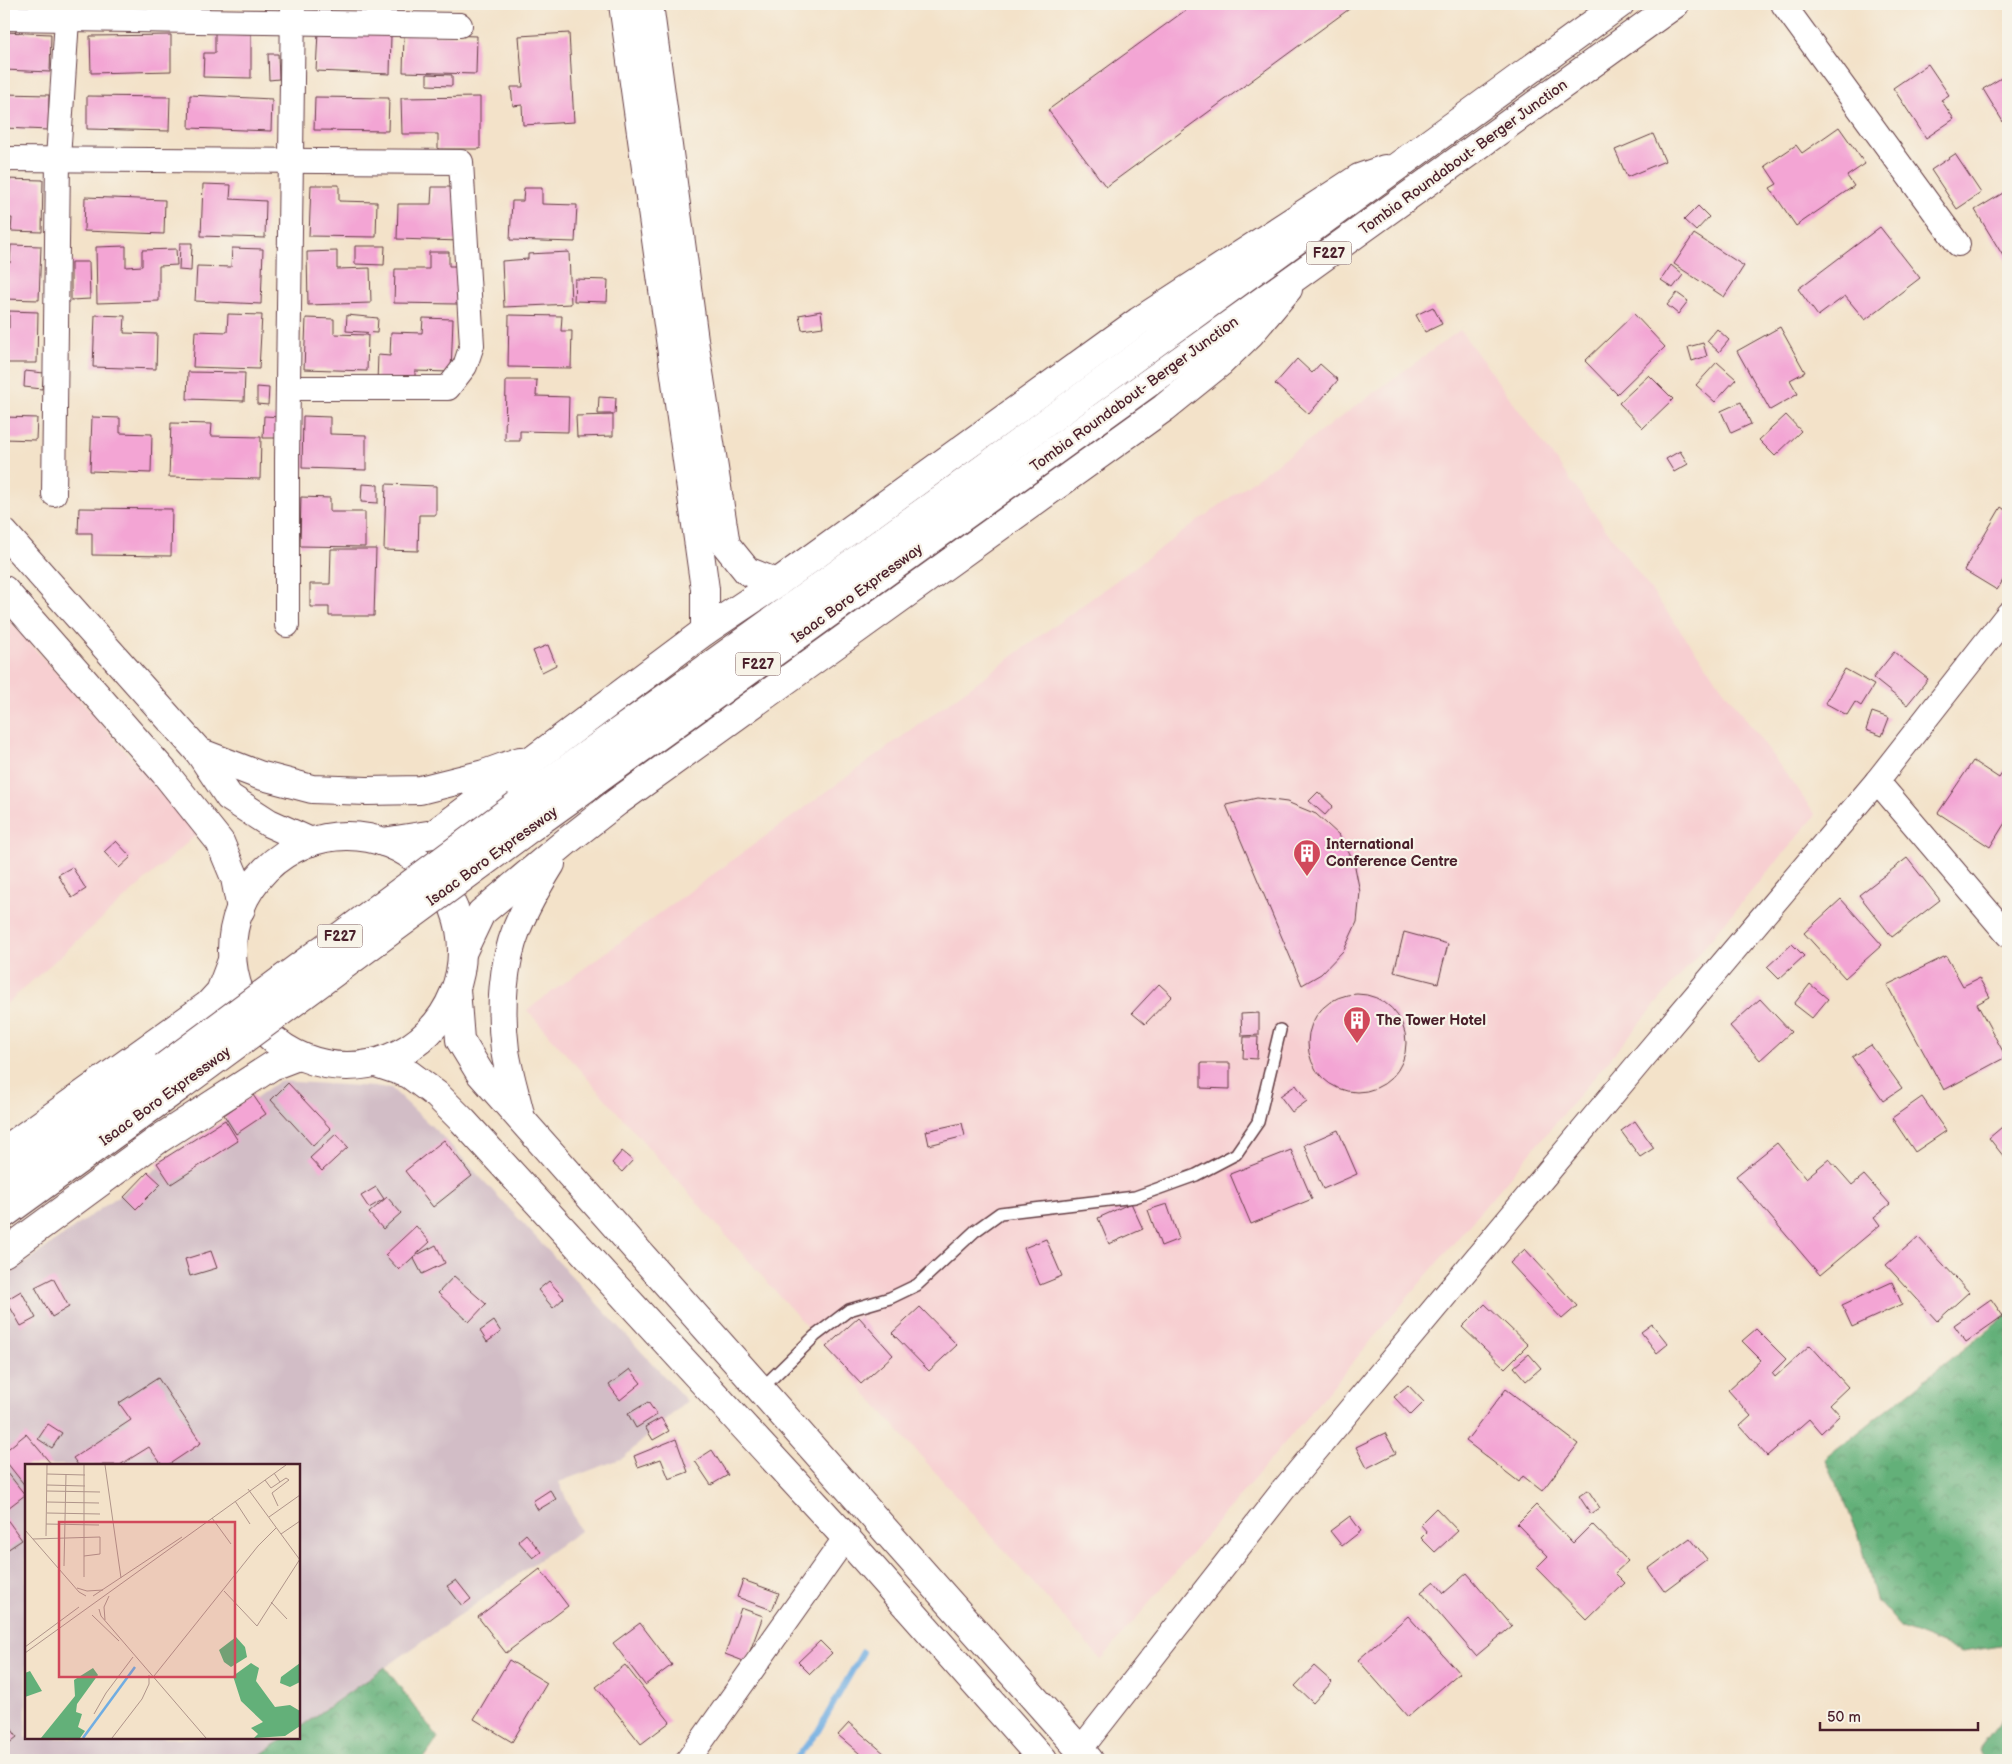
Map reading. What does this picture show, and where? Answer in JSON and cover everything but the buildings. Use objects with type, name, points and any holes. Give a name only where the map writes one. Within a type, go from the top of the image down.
[{"type":"main road","points":[[623,4],[705,589],[706,631]]},
{"type":"main road","points":[[649,4],[695,347],[726,545],[746,571],[777,583]]},
{"type":"main road","name":"Tombia Roundabout- Berger Junction","points":[[962,484],[1620,4]]},
{"type":"main road","name":"Tombia Roundabout- Berger Junction","points":[[983,503],[1675,4]]},
{"type":"main road","points":[[4,1151],[208,1005],[220,992],[231,963],[234,923],[251,887],[278,858],[311,842],[347,836],[383,842],[434,834],[706,631],[777,583],[1139,321],[1359,178],[1403,162]]},
{"type":"main road","points":[[1085,1755],[480,1073],[460,1040],[456,989],[462,953],[481,913],[566,841],[617,802],[1164,408],[1222,362],[1250,334],[1301,274]]},
{"type":"main road","name":"Isaac Boro Expressway","points":[[4,1214],[171,1077],[525,815],[962,484]]},
{"type":"main road","name":"Isaac Boro Expressway","points":[[525,815],[983,503]]},
{"type":"main road","points":[[4,533],[200,752],[230,797],[269,823],[311,842]]},
{"type":"main road","points":[[4,590],[164,772],[220,842],[235,878],[241,909]]},
{"type":"main road","points":[[200,752],[259,775],[312,789],[367,792],[420,790],[484,774],[547,751]]},
{"type":"main road","points":[[520,1118],[505,1052],[502,1012],[507,967],[516,930],[532,894],[566,841]]},
{"type":"main road","points":[[383,842],[415,859],[441,885],[457,918],[462,953]]},
{"type":"main road","points":[[231,963],[242,1001],[265,1033],[298,1056],[337,1066],[376,1063],[413,1046],[439,1021],[456,989]]},
{"type":"main road","points":[[4,1253],[159,1139],[272,1066],[298,1056]]},
{"type":"main road","points":[[376,1063],[410,1074],[437,1095],[464,1120],[846,1537],[1032,1754]]},
{"type":"main road","name":"Isaac Boro Expressway","points":[[4,1184],[171,1077]]},
{"type":"street","points":[[1783,4],[1958,244]]},
{"type":"street","points":[[54,494],[58,159],[67,11]]},
{"type":"street","points":[[4,18],[67,11],[293,13],[460,25]]},
{"type":"street","points":[[287,625],[293,13]]},
{"type":"street","points":[[4,158],[461,162],[472,345],[465,366],[448,388],[288,388]]},
{"type":"street","points":[[1085,1755],[1284,1489],[1643,1058],[1877,781],[2008,614]]},
{"type":"street","points":[[1877,781],[2008,935]]},
{"type":"street","points":[[688,1760],[846,1537]]},
{"type":"lane","points":[[761,1389],[815,1336],[848,1310],[890,1298],[918,1285],[975,1231],[1000,1212],[1136,1197],[1196,1175],[1236,1154],[1258,1122],[1280,1030]]},
{"type":"shaded area","points":[[1460,330],[1816,815],[1101,1660],[527,1010]]},
{"type":"shaded area","points":[[4,614],[198,833],[4,1006]]},
{"type":"shaded area","points":[[279,1081],[391,1088],[444,1138],[687,1401],[623,1458],[559,1482],[580,1531],[300,1727],[300,1464],[25,1464],[25,1739],[284,1739],[253,1760],[4,1760],[4,1278]]},
{"type":"green space","points":[[2008,1313],[2008,1640],[2001,1645],[1961,1651],[1902,1628],[1876,1599],[1858,1532],[1825,1459]]},
{"type":"green space","points":[[385,1667],[438,1738],[423,1760],[253,1760],[284,1739],[300,1739],[300,1727]]},
{"type":"green space","points":[[2008,1711],[2008,1760],[1982,1760],[1978,1750]]},
{"type":"waterway","points":[[795,1760],[818,1731],[863,1652]]},
{"type":"place","name":"International Conference Centre","points":[[1307,877]]},
{"type":"place","name":"The Tower Hotel","points":[[1357,1044]]}]
